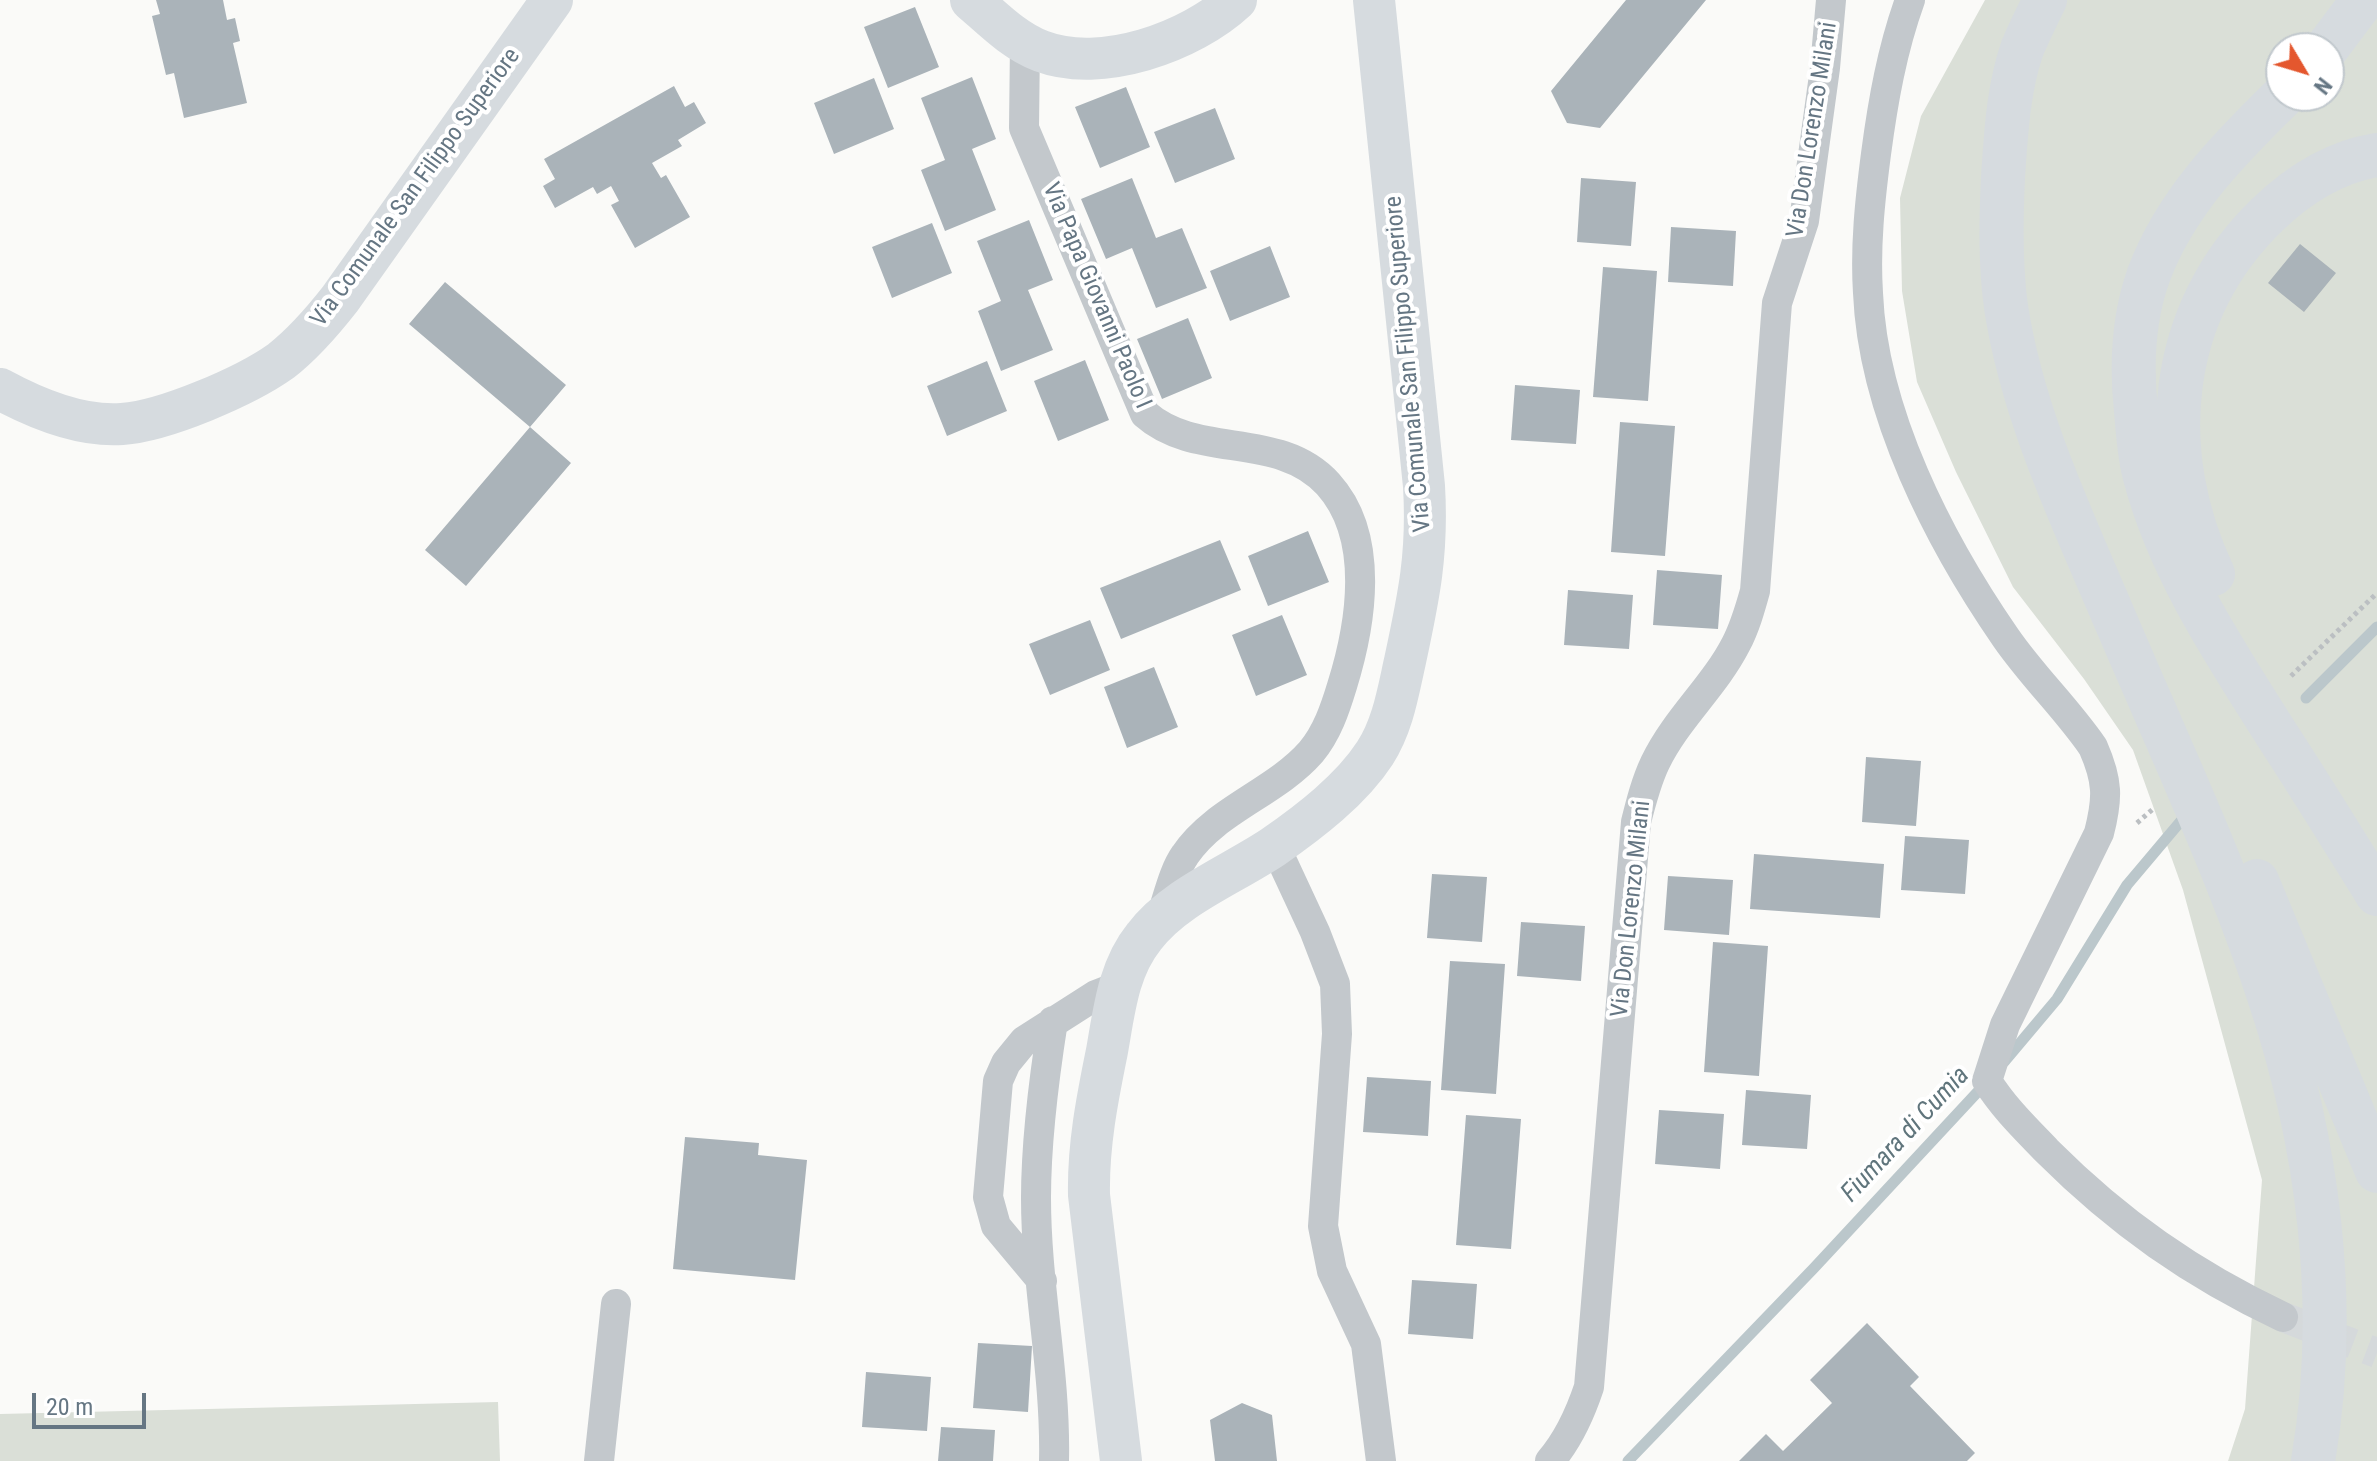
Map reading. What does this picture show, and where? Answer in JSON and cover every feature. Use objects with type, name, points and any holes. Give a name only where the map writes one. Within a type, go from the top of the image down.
[{"type":"highway","points":[[2045,0],[2022,50],[2007,110],[2001,219],[2008,318],[2038,432],[2216,856],[2284,1044],[2310,1157],[2321,1254],[2325,1360],[2313,1461]]},
{"type":"highway","points":[[2073,0],[2048,60],[2034,117],[2029,167],[2026,266],[2036,337],[2047,382],[2076,467],[2267,906],[2377,1171]]},
{"type":"highway","points":[[2339,32],[2363,0]]},
{"type":"highway","points":[[2267,112],[2233,146],[2192,195],[2150,272],[2138,311],[2132,361],[2139,440],[2144,475],[2158,517],[2198,605],[2377,894]]},
{"type":"highway","points":[[2377,155],[2356,158],[2321,174],[2284,199],[2248,233],[2207,295],[2192,331],[2182,367],[2177,441],[2189,510],[2222,594],[2243,633],[2377,842]]},
{"type":"street","name":"Via Comunale San Filippo Superiore","points":[[5,397],[94,423],[121,424],[155,419],[196,403],[279,362],[320,324],[340,299],[552,0]]},
{"type":"street","points":[[971,0],[1025,43],[1062,57],[1080,59],[1107,56],[1181,38],[1203,27],[1236,0]]},
{"type":"street","name":"Via Comunale San Filippo Superiore","points":[[1121,1461],[1089,1195],[1088,1163],[1091,1131],[1119,986],[1142,938],[1161,917],[1275,846],[1312,818],[1359,774],[1375,753],[1388,729],[1422,581],[1426,551],[1424,486],[1374,0]]},
{"type":"street","name":"Via Don Lorenzo Milani","points":[[1550,1461],[1570,1434],[1589,1387],[1636,822],[1655,762],[1735,646],[1755,591],[1777,303],[1804,221],[1831,0]]},
{"type":"street","points":[[1910,0],[1890,65],[1869,214],[1868,295],[1881,378],[1908,461],[1955,556],[2008,641],[2093,747],[2106,787],[2106,806],[2099,833],[2005,1025],[1987,1081],[2003,1105],[2088,1191],[2132,1229],[2186,1265],[2283,1317]]},
{"type":"street","name":"Via Papa Giovanni Paolo I","points":[[1025,43],[1024,128],[1145,414],[1174,434],[1269,451],[1311,469],[1329,485],[1342,506],[1359,558],[1361,596],[1358,624],[1346,673],[1325,731],[1312,751],[1294,768],[1202,836],[1184,856],[1161,917]]},
{"type":"street","points":[[1275,846],[1335,984],[1337,1034],[1323,1226],[1332,1271],[1366,1344],[1381,1461]]},
{"type":"street","points":[[1042,1281],[996,1226],[988,1197],[998,1081],[1006,1063],[1024,1041],[1096,995],[1119,986]]},
{"type":"street","points":[[1053,1021],[1046,1067],[1036,1197],[1052,1386],[1054,1461]]},
{"type":"street","points":[[599,1461],[616,1304]]},
{"type":"path","points":[[2291,676],[2377,593]]},
{"type":"shaded area","points":[[1985,0],[2377,0],[2377,1461],[2228,1461],[2245,1409],[2262,1180],[2183,890],[2133,750],[2084,679],[2013,587],[1956,472],[1917,382],[1902,291],[1900,198],[1921,116]]},
{"type":"shaded area","points":[[498,1402],[500,1461],[0,1461],[0,1414]]},
{"type":"building","points":[[156,0],[223,0],[227,20],[235,18],[240,41],[233,43],[247,103],[184,118],[174,73],[166,75],[152,16],[160,14]]},
{"type":"building","points":[[1626,0],[1706,0],[1600,128],[1567,123],[1551,91]]},
{"type":"building","points":[[915,7],[939,67],[888,88],[864,27]]},
{"type":"building","points":[[972,77],[996,139],[972,149],[996,210],[945,231],[921,170],[945,160],[921,98]]},
{"type":"building","points":[[874,78],[894,129],[834,154],[814,103]]},
{"type":"building","points":[[674,86],[685,107],[694,102],[706,123],[678,140],[682,146],[652,163],[661,178],[666,175],[690,217],[635,248],[611,205],[619,201],[611,186],[597,194],[593,187],[555,208],[543,186],[555,179],[544,159]]},
{"type":"building","points":[[1126,87],[1150,147],[1100,168],[1075,107]]},
{"type":"building","points":[[1215,108],[1235,159],[1175,183],[1154,132]]},
{"type":"building","points":[[1132,178],[1156,238],[1182,228],[1207,288],[1156,308],[1132,248],[1106,259],[1081,199]]},
{"type":"building","points":[[1581,178],[1636,182],[1631,246],[1577,242]]},
{"type":"building","points":[[1029,220],[1053,280],[1028,290],[1053,350],[1001,371],[978,311],[1001,301],[977,241]]},
{"type":"building","points":[[932,223],[952,273],[892,298],[872,247]]},
{"type":"building","points":[[1671,227],[1736,231],[1733,286],[1668,282]]},
{"type":"building","points":[[2300,244],[2336,273],[2304,312],[2268,283]]},
{"type":"building","points":[[1270,246],[1290,297],[1230,321],[1210,271]]},
{"type":"building","points":[[1603,267],[1657,271],[1648,401],[1593,397]]},
{"type":"building","points":[[445,282],[566,385],[530,427],[409,324]]},
{"type":"building","points":[[1188,318],[1212,378],[1162,399],[1137,339]]},
{"type":"building","points":[[1085,360],[1109,420],[1058,441],[1034,381]]},
{"type":"building","points":[[987,361],[1007,411],[947,436],[927,386]]},
{"type":"building","points":[[1515,385],[1580,390],[1576,444],[1511,440]]},
{"type":"building","points":[[1620,422],[1675,426],[1665,556],[1611,552]]},
{"type":"building","points":[[530,427],[571,463],[466,586],[425,550]]},
{"type":"building","points":[[1308,531],[1329,582],[1268,606],[1248,556]]},
{"type":"building","points":[[1220,540],[1241,590],[1121,639],[1100,588]]},
{"type":"building","points":[[1657,570],[1722,575],[1718,629],[1653,625]]},
{"type":"building","points":[[1568,590],[1633,595],[1629,649],[1564,645]]},
{"type":"building","points":[[1282,615],[1307,675],[1256,696],[1232,635]]},
{"type":"building","points":[[1090,620],[1110,670],[1050,695],[1029,644]]},
{"type":"building","points":[[1154,667],[1178,727],[1127,748],[1104,687]]},
{"type":"building","points":[[1866,757],[1921,761],[1916,826],[1862,822]]},
{"type":"building","points":[[1905,836],[1969,840],[1965,894],[1901,890]]},
{"type":"building","points":[[1754,854],[1884,864],[1880,918],[1750,909]]},
{"type":"building","points":[[1432,874],[1487,877],[1482,942],[1427,938]]},
{"type":"building","points":[[1668,876],[1733,880],[1729,935],[1664,930]]},
{"type":"building","points":[[1521,922],[1585,926],[1581,981],[1517,976]]},
{"type":"building","points":[[1713,942],[1768,946],[1759,1076],[1704,1072]]},
{"type":"building","points":[[1450,961],[1505,964],[1496,1094],[1441,1090]]},
{"type":"building","points":[[1367,1077],[1431,1081],[1428,1136],[1363,1132]]},
{"type":"building","points":[[1746,1090],[1811,1095],[1807,1149],[1742,1145]]},
{"type":"building","points":[[1659,1110],[1724,1114],[1720,1169],[1655,1164]]},
{"type":"building","points":[[1466,1115],[1521,1119],[1511,1249],[1456,1245]]},
{"type":"building","points":[[685,1137],[759,1143],[758,1155],[807,1160],[795,1280],[673,1269]]},
{"type":"building","points":[[1412,1280],[1477,1284],[1473,1339],[1408,1334]]},
{"type":"building","points":[[1867,1323],[1919,1377],[1910,1386],[1975,1453],[1967,1461],[1739,1461],[1766,1434],[1783,1451],[1832,1403],[1810,1380]]},
{"type":"building","points":[[978,1343],[1032,1346],[1028,1412],[973,1408]]},
{"type":"building","points":[[866,1372],[931,1377],[927,1431],[862,1427]]},
{"type":"building","points":[[1242,1403],[1272,1415],[1277,1461],[1215,1461],[1210,1420]]},
{"type":"building","points":[[941,1427],[995,1430],[993,1461],[938,1461]]},
{"type":"waterway","name":"Fiumara di Cumia","points":[[2306,698],[2377,627]]},
{"type":"waterway","name":"Fiumara di Cumia","points":[[2004,1062],[2057,999],[2127,885],[2186,815]]},
{"type":"waterway","name":"Fiumara di Cumia","points":[[1628,1461],[1985,1084]]},
{"type":"tunnel","points":[[2283,1317],[2377,1353]]}]
